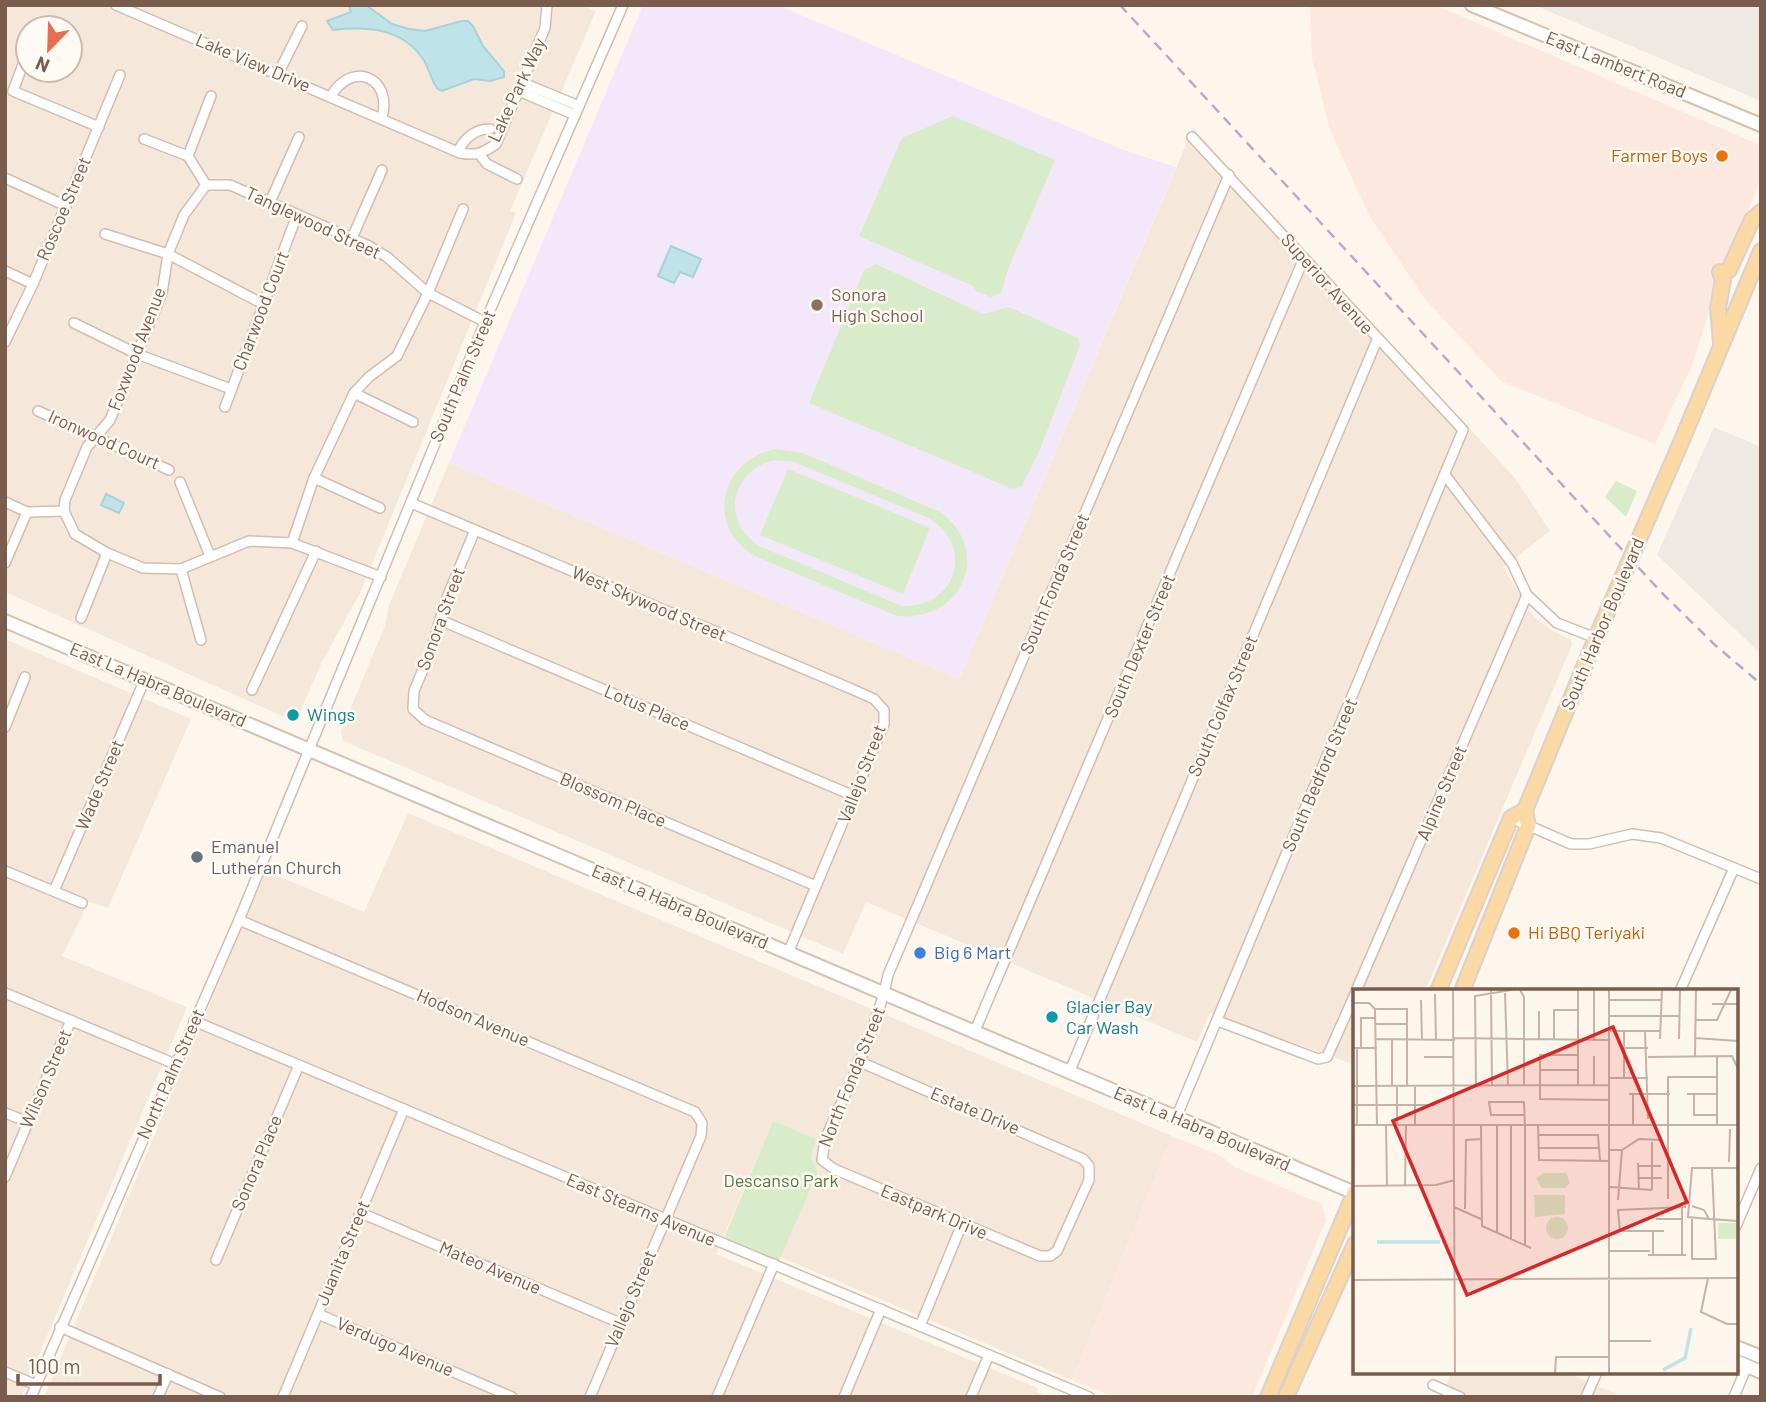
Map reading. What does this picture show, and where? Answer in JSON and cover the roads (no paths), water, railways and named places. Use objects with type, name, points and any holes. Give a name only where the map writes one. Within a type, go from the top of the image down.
[{"type":"main road","name":"East Lambert Road","points":[[1472,5],[1761,125]]},
{"type":"main road","points":[[1721,345],[1718,308],[1725,271],[1752,220],[1761,212]]},
{"type":"main road","name":"South Harbor Boulevard","points":[[1525,810],[1761,251]]},
{"type":"main road","name":"East La Habra Boulevard","points":[[5,621],[1353,1192]]},
{"type":"main road","points":[[1439,989],[1511,818],[1525,810],[1528,826],[1463,989]]},
{"type":"main road","points":[[1268,1397],[1353,1198]]},
{"type":"main road","points":[[1286,1397],[1353,1248]]},
{"type":"main road","points":[[1738,1348],[1761,1357]]},
{"type":"main road","points":[[1742,1364],[1761,1372]]},
{"type":"street","name":"Lake View Drive","points":[[116,5],[386,119]]},
{"type":"street","name":"Lake Park Way","points":[[386,119],[458,151],[480,155],[496,144],[545,29],[547,5]]},
{"type":"street","name":"South Palm Street","points":[[309,750],[485,323],[623,5]]},
{"type":"street","points":[[278,74],[302,26]]},
{"type":"street","name":"Roscoe Street","points":[[5,342],[33,284],[120,75]]},
{"type":"street","points":[[331,96],[349,78],[356,76],[371,79],[381,87],[385,96],[386,119]]},
{"type":"street","points":[[16,84],[13,91],[99,127]]},
{"type":"street","points":[[521,87],[577,110]]},
{"type":"street","points":[[188,156],[211,96]]},
{"type":"street","points":[[458,151],[468,137],[477,131],[490,129]]},
{"type":"street","points":[[270,202],[299,137]]},
{"type":"street","name":"Superior Avenue","points":[[1192,137],[1463,430]]},
{"type":"street","points":[[145,139],[188,156],[206,185]]},
{"type":"street","points":[[480,155],[487,164],[517,179]]},
{"type":"street","points":[[352,238],[382,170]]},
{"type":"street","name":"South Fonda Street","points":[[884,993],[888,975],[1229,175]]},
{"type":"street","points":[[5,178],[66,206]]},
{"type":"street","name":"Tanglewood Street","points":[[206,185],[230,185],[352,238],[387,257],[428,293],[485,323]]},
{"type":"street","name":"Foxwood Avenue","points":[[64,511],[65,500],[87,447],[110,420],[162,293],[168,254],[184,215],[206,185]]},
{"type":"street","points":[[292,543],[314,478],[354,393],[369,377],[397,356],[428,293],[463,209]]},
{"type":"street","name":"Charwood Court","points":[[225,407],[297,215]]},
{"type":"street","points":[[105,234],[168,254],[263,304]]},
{"type":"street","name":"South Dexter Street","points":[[974,1033],[1304,258]]},
{"type":"street","points":[[5,271],[33,284]]},
{"type":"street","points":[[74,323],[137,354],[231,389]]},
{"type":"street","name":"South Colfax Street","points":[[1069,1073],[1377,340]]},
{"type":"street","points":[[354,393],[413,422]]},
{"type":"street","name":"Ironwood Court","points":[[38,411],[169,470]]},
{"type":"street","name":"South Bedford Street","points":[[1176,1118],[1463,430]]},
{"type":"street","points":[[1445,475],[1512,563],[1527,594],[1557,623],[1596,638]]},
{"type":"street","points":[[314,478],[380,508]]},
{"type":"street","points":[[180,482],[210,556]]},
{"type":"street","points":[[5,502],[27,512],[64,511],[75,534],[107,553],[143,568],[181,569],[249,541],[292,543],[381,577]]},
{"type":"street","name":"West Skywood Street","points":[[411,503],[855,690],[874,699],[884,710]]},
{"type":"street","points":[[5,564],[27,512]]},
{"type":"street","name":"Sonora Street","points":[[413,709],[414,691],[475,530]]},
{"type":"street","points":[[252,690],[316,551]]},
{"type":"street","points":[[81,618],[107,553]]},
{"type":"street","points":[[181,569],[201,640]]},
{"type":"street","name":"Alpine Street","points":[[1356,989],[1527,594]]},
{"type":"street","name":"Lotus Place","points":[[440,620],[854,796]]},
{"type":"street","points":[[5,727],[25,677]]},
{"type":"street","name":"Wade Street","points":[[54,891],[145,679]]},
{"type":"street","name":"Blossom Place","points":[[413,709],[425,720],[816,887]]},
{"type":"street","name":"Vallejo Street","points":[[788,953],[884,724],[884,710]]},
{"type":"street","name":"North Palm Street","points":[[31,1397],[239,920],[309,750]]},
{"type":"street","points":[[1511,818],[1571,844],[1589,844],[1617,837],[1647,834],[1761,879]]},
{"type":"street","points":[[1681,989],[1734,868]]},
{"type":"street","points":[[5,871],[82,903]]},
{"type":"street","name":"Hodson Avenue","points":[[239,920],[695,1112],[702,1123]]},
{"type":"street","points":[[5,993],[176,1064]]},
{"type":"street","name":"North Fonda Street","points":[[822,1160],[825,1140],[880,1012],[884,993]]},
{"type":"street","name":"Alpine Street","points":[[1218,1021],[1318,1059],[1327,1057],[1353,997]]},
{"type":"street","name":"Wilson Street","points":[[5,1177],[71,1020]]},
{"type":"street","name":"East Stearns Avenue","points":[[194,1021],[1089,1397]]},
{"type":"street","name":"Estate Drive","points":[[858,1062],[1074,1154],[1089,1166],[1089,1180],[1063,1241],[1050,1256]]},
{"type":"street","name":"Sonora Place","points":[[216,1261],[299,1065]]},
{"type":"street","name":"Juanita Street","points":[[283,1397],[404,1110]]},
{"type":"street","points":[[5,1113],[28,1122]]},
{"type":"street","name":"Vallejo Street","points":[[590,1397],[701,1136],[702,1123]]},
{"type":"street","name":"Eastpark Drive","points":[[822,1160],[834,1169],[962,1224],[1040,1256],[1050,1256]]},
{"type":"street","points":[[1738,1221],[1761,1168]]},
{"type":"street","name":"Mateo Avenue","points":[[361,1213],[620,1323]]},
{"type":"street","points":[[920,1326],[962,1224]]},
{"type":"street","points":[[717,1397],[774,1264]]},
{"type":"street","points":[[844,1397],[881,1309]]},
{"type":"street","name":"Verdugo Avenue","points":[[318,1314],[512,1397]]},
{"type":"street","points":[[60,1327],[220,1397]]},
{"type":"street","points":[[971,1397],[989,1355]]},
{"type":"street","points":[[1734,1397],[1742,1364]]},
{"type":"street","points":[[5,1372],[36,1385]]},
{"type":"street","points":[[158,1397],[168,1374]]},
{"type":"street","points":[[1586,1397],[1596,1374]]},
{"type":"street","points":[[1433,1385],[1460,1397]]},
{"type":"water","points":[[349,5],[366,5],[392,24],[409,29],[425,31],[468,21],[483,46],[504,71],[504,77],[490,81],[474,79],[442,91],[436,86],[423,59],[405,41],[383,31],[371,29],[333,30],[327,21],[351,12]]},
{"type":"water","points":[[671,246],[701,259],[693,277],[680,272],[674,283],[658,276]]},
{"type":"water","points":[[106,494],[124,503],[119,513],[101,505]]},
{"type":"railway","points":[[1120,5],[1662,593],[1715,645],[1761,684]]},
{"type":"place","name":"Farmer Boys","points":[[1722,156]]},
{"type":"place","name":"Sonora High School","points":[[817,305]]},
{"type":"place","name":"Wings","points":[[293,715]]},
{"type":"place","name":"Emanuel Lutheran Church","points":[[197,857]]},
{"type":"place","name":"Hi BBQ Teriyaki","points":[[1514,933]]},
{"type":"place","name":"Big 6 Mart","points":[[920,953]]},
{"type":"place","name":"Glacier Bay Car Wash","points":[[1052,1017]]},
{"type":"park label","name":"Descanso Park","points":[[781,1181]]}]
